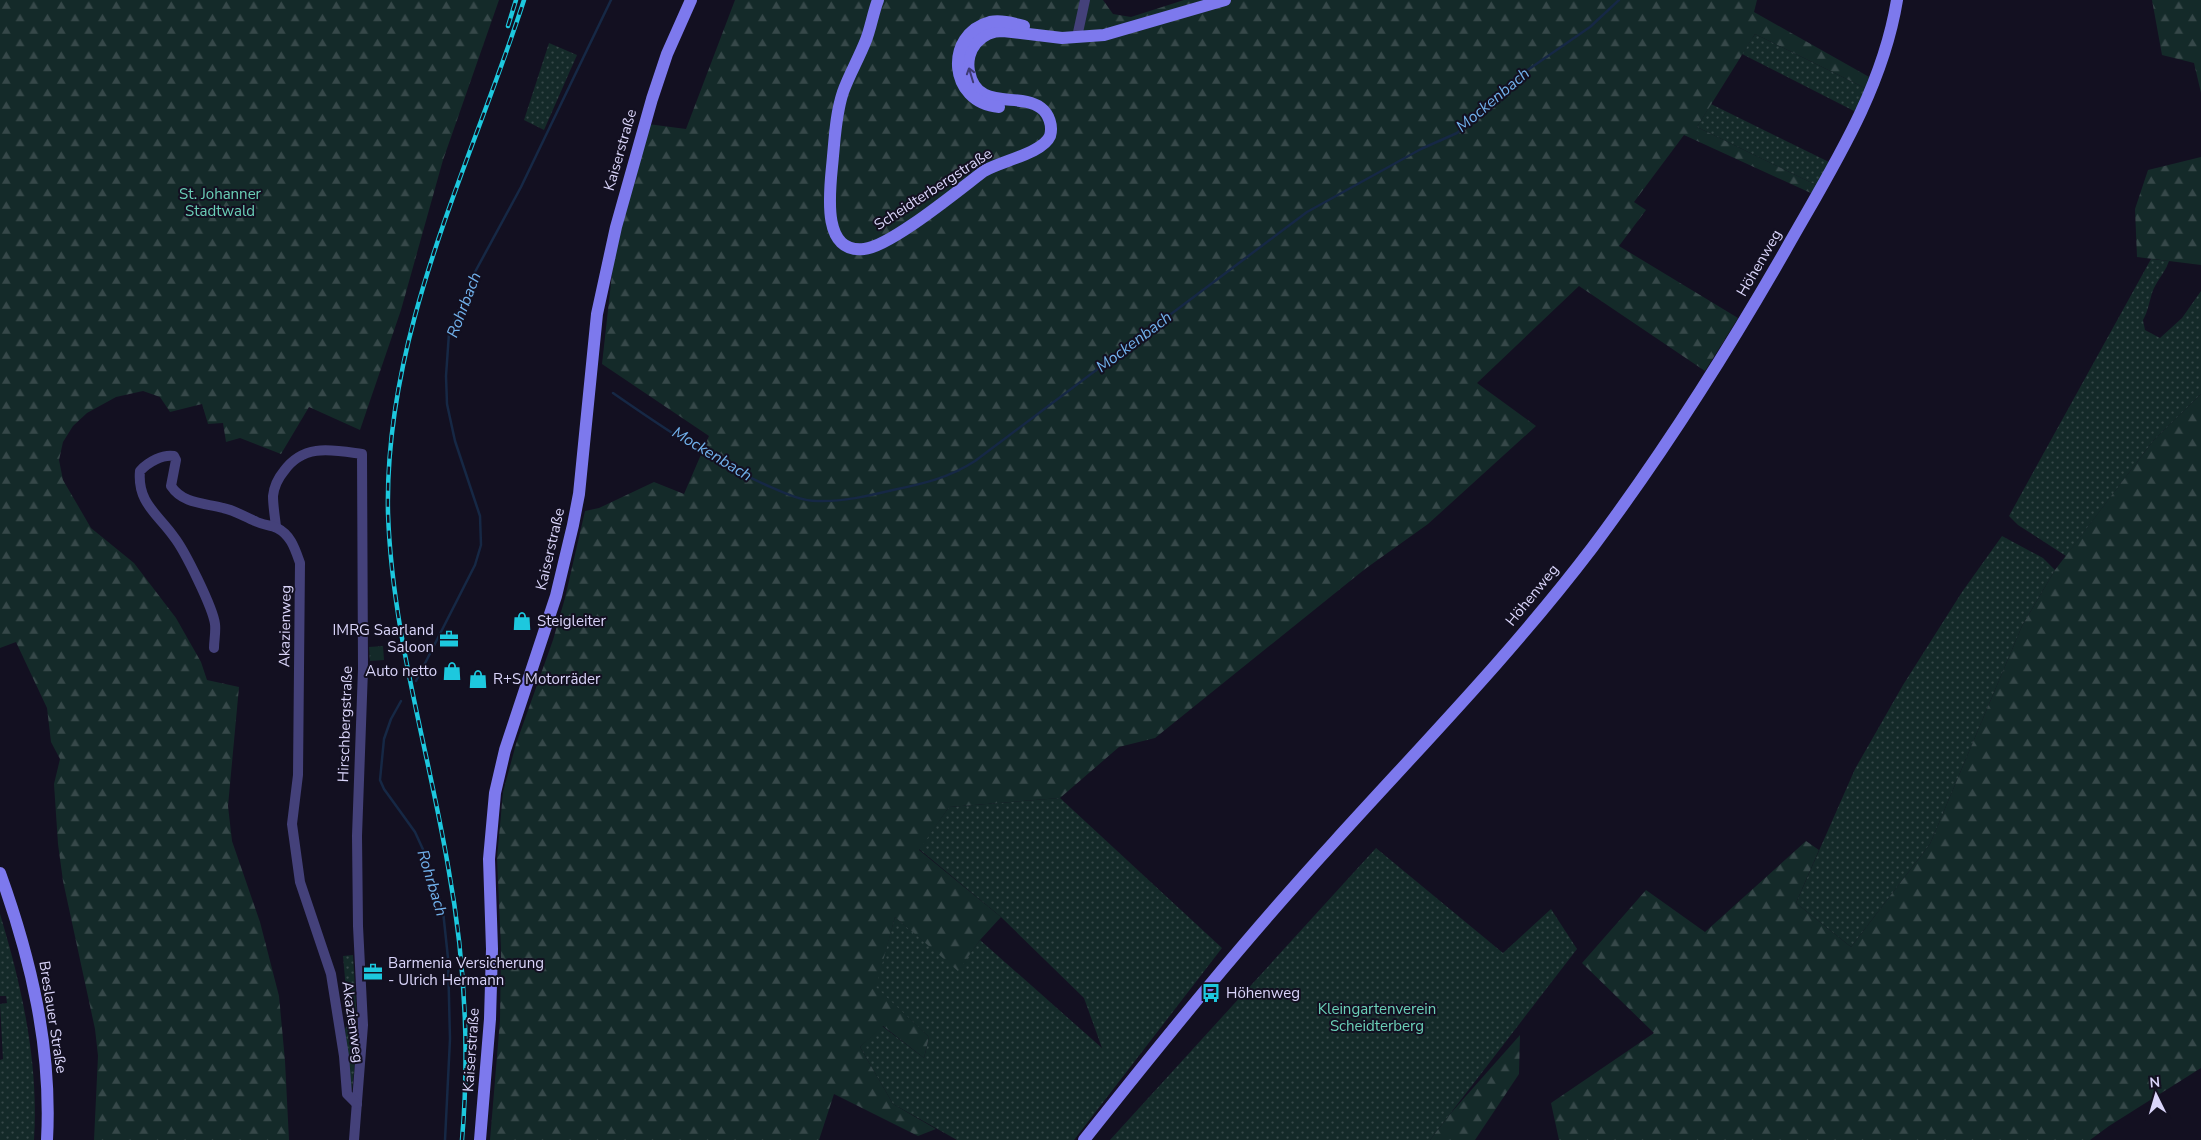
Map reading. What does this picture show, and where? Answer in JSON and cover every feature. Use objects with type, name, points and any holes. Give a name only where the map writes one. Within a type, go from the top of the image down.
[{"type":"street","name":"Kaiserstraße","points":[[480,1140],[490,1019],[492,949],[489,859],[495,793],[505,750],[556,596],[579,494],[597,314],[616,227],[667,54],[691,0]]},
{"type":"street","name":"Scheidterbergstraße","points":[[878,0],[867,38],[844,92],[838,112],[830,209],[835,234],[846,247],[865,250],[886,240],[984,171],[1043,145],[1050,135],[1051,130],[1048,118],[1041,109],[1031,103],[996,99],[981,92],[972,80],[968,62],[974,46],[980,39],[993,31],[1062,38],[1104,35],[1132,29],[1225,0]]},
{"type":"street","points":[[1077,38],[1085,0]]},
{"type":"street","name":"Höhenweg","points":[[1084,1140],[1161,1042],[1257,929],[1333,843],[1493,669],[1590,550],[1618,512],[1701,392],[1838,158],[1867,101],[1892,23],[1897,0]]},
{"type":"street","name":"Hirschbergstraße","points":[[276,527],[273,494],[279,477],[290,462],[303,453],[322,450],[362,454],[362,669],[357,836],[358,926],[363,1025],[354,1140]]},
{"type":"street","name":"Akazienweg","points":[[214,648],[214,618],[185,554],[174,536],[147,504],[141,487],[140,471],[145,465],[169,455],[174,456],[176,460],[171,486],[179,495],[201,504],[225,508],[261,524],[276,527],[293,544],[300,563],[298,775],[292,824],[300,882],[330,974],[344,1056],[347,1094],[358,1104]]},
{"type":"street","name":"Breslauer Straße","points":[[0,873],[25,950],[40,1018],[47,1079],[47,1140]]},
{"type":"street","points":[[0,894],[10,902]]},
{"type":"green space","name":"St. Johanner Stadtwald","points":[[0,0],[499,0],[443,160],[401,310],[360,430],[309,407],[281,454],[240,438],[226,442],[223,423],[208,424],[202,404],[170,412],[160,397],[143,391],[116,397],[87,413],[73,426],[63,442],[59,460],[63,480],[91,528],[134,563],[176,618],[201,662],[207,680],[239,687],[228,806],[232,841],[260,922],[279,996],[289,1140],[94,1140],[98,1056],[95,1029],[63,881],[58,844],[54,784],[60,759],[51,742],[47,708],[16,642],[0,648]]},
{"type":"green space","points":[[735,0],[1103,0],[1113,14],[1131,17],[1184,0],[1757,0],[1754,12],[1871,78],[1867,89],[1755,34],[1697,127],[1818,186],[1813,194],[1684,135],[1634,202],[1646,210],[1619,246],[1738,318],[1705,371],[1579,286],[1477,383],[1536,426],[1428,524],[1365,569],[1155,738],[1119,747],[1060,798],[949,807],[919,850],[1001,917],[980,940],[958,971],[895,917],[876,987],[929,1037],[924,1058],[883,1026],[860,1047],[893,1104],[936,1129],[918,1136],[834,1094],[819,1140],[490,1140],[500,1020],[501,949],[497,858],[503,792],[516,744],[553,640],[565,598],[585,511],[599,508],[654,482],[684,494],[709,436],[602,364],[614,256],[648,124],[686,129]]},
{"type":"green space","points":[[2152,0],[2201,0],[2201,93],[2194,63],[2162,55]]},
{"type":"green space","points":[[1755,34],[1867,89],[1858,113],[1742,54]]},
{"type":"green space","points":[[549,43],[577,55],[544,130],[524,120]]},
{"type":"green space","points":[[1711,104],[1831,163],[1818,186],[1697,127]]},
{"type":"green space","points":[[2201,157],[2201,265],[2137,257],[2135,209],[2148,170]]},
{"type":"green space","points":[[2151,259],[2169,261],[2152,293],[2143,320],[2145,330],[2160,338],[2182,318],[2201,291],[2201,394],[2153,441],[2066,556],[2018,525],[2009,516]]},
{"type":"green space","points":[[2201,394],[2201,1068],[2090,1140],[1559,1140],[1551,1103],[1654,1033],[1582,963],[1646,890],[1705,932],[1806,841],[1819,850],[1796,903],[1851,947],[1930,844],[2022,626],[2055,570],[2153,441]]},
{"type":"green space","points":[[2002,536],[2043,558],[2055,570],[2022,626],[1930,844],[1851,947],[1796,903],[1855,769],[1903,685],[1962,592]]},
{"type":"green space","points":[[383,646],[384,660],[370,661],[369,647]]},
{"type":"green space","points":[[1060,798],[1222,948],[1074,1140],[957,1140],[893,1104],[860,1047],[882,1026],[924,1058],[929,1037],[875,987],[895,917],[958,970],[980,940],[1102,1048],[1084,998],[1001,917],[919,849],[949,807]]},
{"type":"green space","name":"Kleingartenverein Scheidterberg","points":[[1376,848],[1503,953],[1551,909],[1577,949],[1430,1140],[1110,1140]]},
{"type":"green space","points":[[0,914],[22,997],[27,1026],[34,1082],[34,1140],[0,1140],[0,1060],[3,1059],[0,1004],[7,1003],[6,996],[0,996]]},
{"type":"green space","points":[[353,955],[358,1036],[352,1090],[350,1089],[345,1029],[349,1023],[343,956]]},
{"type":"green space","points":[[1520,1035],[1519,1074],[1475,1140],[1430,1140],[1450,1114]]},
{"type":"waterway","name":"Rohrbach","points":[[416,681],[475,565],[481,545],[480,516],[455,441],[447,404],[446,376],[449,333],[475,272],[521,187],[611,0]]},
{"type":"waterway","name":"Mockenbach","points":[[613,393],[669,431],[726,465],[791,496],[811,501],[836,501],[935,480],[975,461],[1307,212],[1421,149],[1457,133],[1500,97],[1513,80],[1590,27],[1619,0]]},
{"type":"waterway","name":"Rohrbach","points":[[401,701],[391,719],[384,739],[380,780],[384,789],[415,832],[426,856],[443,911],[448,958],[450,1039],[445,1140]]},
{"type":"railway","points":[[508,26],[516,0]]},
{"type":"railway","points":[[462,1140],[466,1071],[462,969],[448,866],[403,646],[396,602],[388,513],[390,446],[400,380],[415,316],[434,252],[524,0]]},
{"type":"place","name":"Steigleiter","points":[[522,621]]},
{"type":"place","name":"IMRG Saarland Saloon","points":[[449,639]]},
{"type":"place","name":"Auto netto","points":[[452,671]]},
{"type":"place","name":"R+S Motorräder","points":[[478,679]]},
{"type":"place","name":"Barmenia Versicherung - Ulrich Hermann","points":[[373,972]]},
{"type":"place","name":"Höhenweg","points":[[1211,993]]}]
